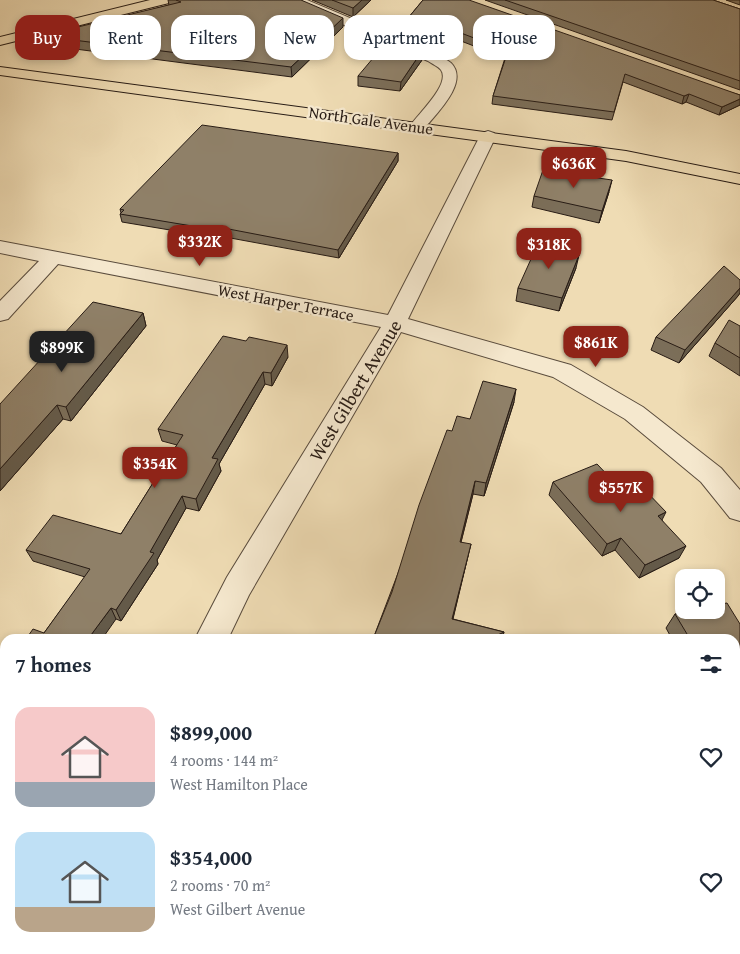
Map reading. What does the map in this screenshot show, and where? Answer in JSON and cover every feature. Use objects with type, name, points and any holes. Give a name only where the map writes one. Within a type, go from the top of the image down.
[{"type":"main road","points":[[80,21],[166,0]]},
{"type":"main road","points":[[0,41],[15,37]]},
{"type":"main road","points":[[18,60],[29,74]]},
{"type":"main road","name":"North Gale Avenue","points":[[0,71],[418,126],[626,156],[740,179]]},
{"type":"street","points":[[297,0],[433,58],[446,66],[451,76],[448,86],[418,126]]},
{"type":"street","name":"West Gilbert Avenue","points":[[214,634],[238,586],[396,323],[488,136]]},
{"type":"street","name":"West Harper Terrace","points":[[0,247],[396,323],[562,371],[634,413],[711,475],[740,510]]},
{"type":"street","points":[[0,314],[54,257]]},
{"type":"building","points":[[176,0],[301,0],[343,18],[334,26],[334,15],[265,15],[265,60],[298,60],[291,67],[235,60],[255,60],[255,15],[171,15],[171,52],[161,51],[161,15],[127,15],[181,2]]},
{"type":"building","points":[[332,0],[362,0],[353,8]]},
{"type":"building","points":[[423,0],[469,0],[512,15],[473,15],[473,38],[463,34],[463,15],[411,15]]},
{"type":"building","points":[[505,0],[713,0],[740,9],[740,81],[555,17],[555,15],[549,15]]},
{"type":"building","points":[[90,24],[90,42],[80,41],[80,26]]},
{"type":"building","points":[[555,30],[740,95],[740,99],[722,107],[689,94],[684,96],[625,74],[614,112],[493,96],[505,60],[555,60]]},
{"type":"building","points":[[371,60],[416,60],[401,82],[358,76]]},
{"type":"building","points":[[202,125],[398,153],[338,250],[213,226],[210,229],[120,214],[124,210],[120,209]]},
{"type":"building","points":[[543,170],[612,180],[602,211],[534,196]]},
{"type":"building","points":[[540,239],[579,255],[562,298],[518,288]]},
{"type":"building","points":[[724,266],[740,280],[740,288],[685,350],[656,337]]},
{"type":"building","points":[[93,302],[143,313],[66,407],[57,405],[0,469],[0,404]]},
{"type":"building","points":[[729,320],[740,326],[740,358],[715,343]]},
{"type":"building","points":[[223,336],[246,341],[249,337],[287,345],[271,373],[263,372],[212,458],[218,459],[196,499],[182,496],[150,552],[154,553],[116,610],[111,608],[92,634],[30,634],[33,629],[44,633],[90,569],[26,550],[53,515],[121,534],[183,435],[158,429]]},
{"type":"building","points":[[483,381],[516,389],[486,483],[475,481],[460,542],[471,544],[452,619],[504,632],[500,634],[375,634],[392,592],[419,505],[447,430],[452,431],[457,416],[470,419]]},
{"type":"building","points":[[597,464],[616,484],[625,481],[635,492],[643,488],[666,512],[658,516],[686,546],[645,565],[621,538],[607,544],[553,482]]},
{"type":"building","points":[[725,603],[727,603],[740,624],[740,634],[687,634],[678,619],[725,619]]}]
